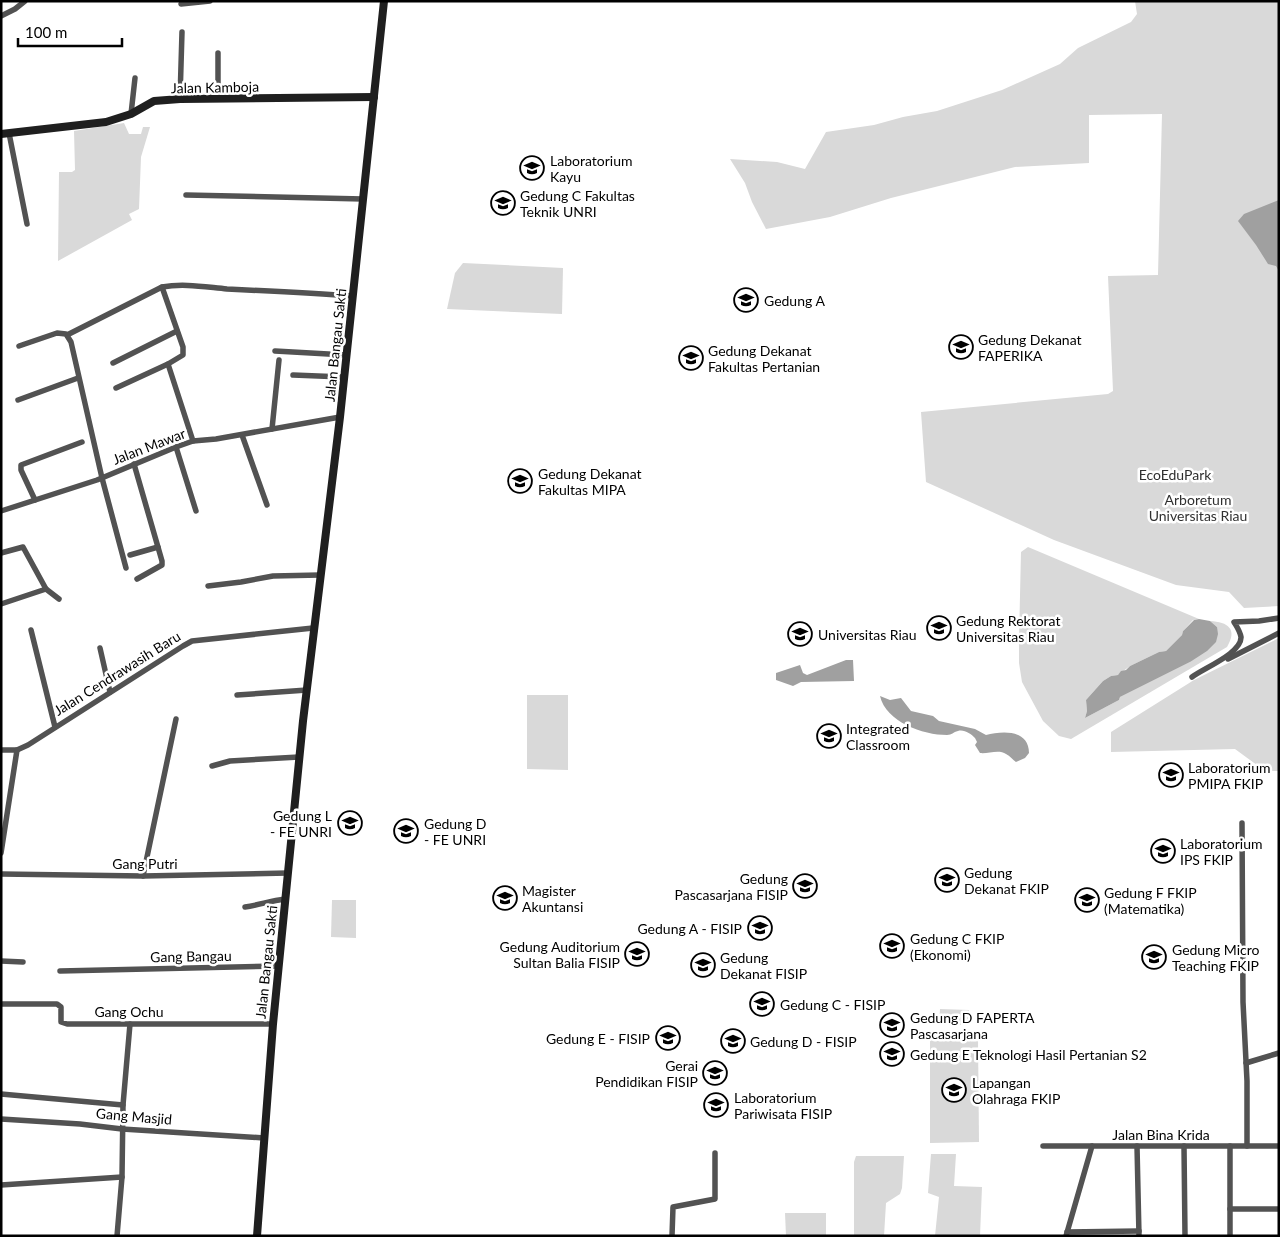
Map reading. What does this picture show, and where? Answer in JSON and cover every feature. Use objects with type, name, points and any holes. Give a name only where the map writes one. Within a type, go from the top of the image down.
[{"type":"street","points":[[13,1],[18,7]]},
{"type":"street","points":[[1,16],[25,1]]},
{"type":"street","points":[[181,4],[210,1]]},
{"type":"street","name":"Jalan Bangau Sakti","points":[[257,1236],[273,1024],[299,757],[313,628],[340,417],[384,1]]},
{"type":"street","points":[[180,99],[182,32]]},
{"type":"street","points":[[218,53],[218,98]]},
{"type":"street","points":[[131,114],[135,78]]},
{"type":"street","name":"Jalan Kamboja","points":[[5,133],[106,122],[131,114],[154,101],[218,98],[374,97]]},
{"type":"street","points":[[5,133],[26,224]]},
{"type":"street","points":[[186,195],[363,199]]},
{"type":"street","points":[[19,346],[57,333],[67,335],[162,287],[170,285],[200,285],[353,296]]},
{"type":"street","points":[[116,388],[168,364],[184,353],[162,287]]},
{"type":"street","points":[[113,363],[177,331]]},
{"type":"street","points":[[67,335],[71,342],[102,478],[126,568]]},
{"type":"street","points":[[275,351],[346,355]]},
{"type":"street","points":[[272,429],[279,360]]},
{"type":"street","points":[[168,364],[193,442]]},
{"type":"street","points":[[293,375],[343,377]]},
{"type":"street","points":[[18,400],[78,378]]},
{"type":"street","name":"Jalan Mawar","points":[[1,511],[102,478],[176,447],[193,442],[340,417]]},
{"type":"street","points":[[242,434],[267,505]]},
{"type":"street","points":[[35,500],[21,470],[21,465],[82,442]]},
{"type":"street","points":[[176,447],[196,512]]},
{"type":"street","points":[[134,464],[162,565],[137,579]]},
{"type":"street","points":[[1,553],[23,547],[46,590],[59,599]]},
{"type":"street","points":[[130,555],[158,547]]},
{"type":"street","points":[[208,586],[273,576],[320,575]]},
{"type":"street","points":[[2,602],[46,590]]},
{"type":"street","points":[[1279,618],[1234,622],[1240,635],[1238,646],[1192,677],[1279,633]]},
{"type":"street","name":"Jalan Cendrawasih Baru","points":[[1,750],[17,750],[28,745],[192,641],[313,628]]},
{"type":"street","points":[[31,630],[55,727]]},
{"type":"street","points":[[100,648],[110,692]]},
{"type":"street","points":[[237,694],[306,690]]},
{"type":"street","points":[[143,876],[176,718]]},
{"type":"street","points":[[1,853],[17,750]]},
{"type":"street","points":[[212,766],[230,762],[299,757]]},
{"type":"street","points":[[1242,823],[1243,1002],[1248,1146]]},
{"type":"street","name":"Gang Putri","points":[[1,874],[143,876],[288,873]]},
{"type":"street","points":[[245,907],[285,900]]},
{"type":"street","points":[[1,961],[23,962]]},
{"type":"street","name":"Gang Bangau","points":[[60,971],[279,966]]},
{"type":"street","name":"Gang Ochu","points":[[1,1004],[57,1004],[61,1007],[61,1022],[67,1024],[273,1024]]},
{"type":"street","points":[[117,1236],[122,1177],[123,1105],[130,1024]]},
{"type":"street","points":[[1246,1063],[1279,1053]]},
{"type":"street","points":[[1,1094],[123,1105]]},
{"type":"street","name":"Gang Masjid","points":[[1,1119],[264,1138]]},
{"type":"street","name":"Jalan Bina Krida","points":[[1043,1146],[1279,1146]]},
{"type":"street","points":[[1092,1146],[1067,1234],[1139,1233],[1137,1146]]},
{"type":"street","points":[[1184,1146],[1185,1236]]},
{"type":"street","points":[[1230,1146],[1230,1236]]},
{"type":"street","points":[[672,1236],[673,1207],[715,1199],[715,1153]]},
{"type":"street","points":[[1,1185],[122,1177]]},
{"type":"street","points":[[1230,1209],[1279,1209]]},
{"type":"green space","name":"EcoEduPark","points":[[1135,1],[1279,1],[1279,606],[1244,608],[1229,592],[1176,585],[1054,540],[926,482],[921,412],[1108,394],[1113,391],[1108,276],[1158,275],[1162,114],[1089,115],[1089,163],[1015,167],[891,198],[830,217],[766,229],[752,202],[745,183],[730,159],[777,162],[805,169],[826,132],[874,125],[903,117],[937,111],[1002,90],[1060,64],[1078,48],[1131,22],[1137,14]]},
{"type":"green space","points":[[124,123],[129,134],[141,134],[143,127],[150,127],[141,157],[139,209],[129,214],[132,220],[58,261],[59,172],[72,172],[75,170],[74,131]]},
{"type":"green space","points":[[463,263],[563,268],[562,314],[447,309],[455,273]]},
{"type":"green space","points":[[1028,547],[1199,619],[1193,620],[1183,631],[1182,635],[1166,651],[1159,652],[1130,666],[1118,675],[1111,676],[1103,681],[1086,700],[1087,711],[1085,718],[1119,700],[1120,697],[1190,662],[1217,627],[1210,621],[1222,623],[1229,628],[1232,635],[1230,641],[1227,647],[1071,739],[1059,736],[1043,721],[1022,682],[1019,663],[1021,552]]},
{"type":"green space","points":[[1279,638],[1279,771],[1265,771],[1235,749],[1111,752],[1111,732],[1194,680]]},
{"type":"green space","points":[[527,695],[568,695],[568,770],[527,769]]},
{"type":"green space","points":[[332,900],[356,900],[356,938],[331,937]]},
{"type":"green space","points":[[940,1009],[969,1010],[969,1025],[939,1024]]},
{"type":"green space","name":"Lapangan Olahraga FKIP","points":[[930,1038],[978,1038],[979,1142],[930,1143]]},
{"type":"green space","points":[[931,1154],[956,1154],[954,1186],[982,1187],[980,1236],[935,1236],[939,1197],[928,1193]]},
{"type":"green space","points":[[856,1156],[904,1156],[900,1194],[886,1203],[884,1236],[854,1236],[854,1162]]},
{"type":"green space","points":[[785,1213],[826,1213],[826,1236],[786,1236]]},
{"type":"shaded area","points":[[1279,200],[1279,271],[1276,266],[1268,264],[1238,221],[1244,214]]},
{"type":"shaded area","points":[[1194,620],[1210,621],[1217,627],[1216,642],[1207,651],[1190,662],[1120,697],[1119,700],[1085,718],[1087,711],[1086,700],[1103,681],[1111,676],[1118,675],[1121,671],[1159,652],[1166,651]]},
{"type":"shaded area","points":[[846,660],[853,660],[854,681],[801,682],[793,686],[776,680],[776,673],[800,665],[803,673],[807,675]]},
{"type":"shaded area","points":[[880,696],[890,700],[901,698],[911,711],[933,716],[939,721],[975,729],[986,735],[1007,733],[1020,736],[1028,745],[1029,753],[1025,758],[1016,762],[1003,753],[980,753],[975,745],[977,742],[975,738],[965,731],[958,731],[947,735],[917,730],[898,720],[890,713]]},
{"type":"place","name":"Laboratorium Kayu","points":[[532,168]]},
{"type":"place","name":"Gedung C Fakultas Teknik UNRI","points":[[503,203]]},
{"type":"place","name":"Gedung A","points":[[746,300]]},
{"type":"place","name":"Gedung Dekanat FAPERIKA","points":[[961,347]]},
{"type":"place","name":"Gedung Dekanat Fakultas Pertanian","points":[[691,358]]},
{"type":"place","name":"Gedung Dekanat Fakultas MIPA","points":[[520,481]]},
{"type":"place","name":"Gedung Rektorat Universitas Riau","points":[[939,628]]},
{"type":"place","name":"Universitas Riau","points":[[800,634]]},
{"type":"place","name":"Integrated Classroom","points":[[829,736]]},
{"type":"place","name":"Laboratorium PMIPA FKIP","points":[[1171,775]]},
{"type":"place","name":"Gedung L - FE UNRI","points":[[350,823]]},
{"type":"place","name":"Gedung D - FE UNRI","points":[[406,831]]},
{"type":"place","name":"Laboratorium IPS FKIP","points":[[1163,851]]},
{"type":"place","name":"Gedung Dekanat FKIP","points":[[947,880]]},
{"type":"place","name":"Gedung Pascasarjana FISIP","points":[[805,886]]},
{"type":"place","name":"Magister Akuntansi","points":[[505,898]]},
{"type":"place","name":"Gedung F FKIP (Matematika)","points":[[1087,900]]},
{"type":"place","name":"Gedung A - FISIP","points":[[760,928]]},
{"type":"place","name":"Gedung C FKIP (Ekonomi)","points":[[892,946]]},
{"type":"place","name":"Gedung Auditorium Sultan Balia FISIP","points":[[637,954]]},
{"type":"place","name":"Gedung Micro Teaching FKIP","points":[[1154,957]]},
{"type":"place","name":"Gedung Dekanat FISIP","points":[[703,965]]},
{"type":"place","name":"Gedung C - FISIP","points":[[762,1004]]},
{"type":"place","name":"Gedung D FAPERTA Pascasarjana","points":[[892,1025]]},
{"type":"place","name":"Gedung E - FISIP","points":[[668,1038]]},
{"type":"place","name":"Gedung D - FISIP","points":[[733,1041]]},
{"type":"place","name":"Gedung E Teknologi Hasil Pertanian S2","points":[[892,1054]]},
{"type":"place","name":"Gerai Pendidikan FISIP","points":[[715,1073]]},
{"type":"place","name":"Lapangan Olahraga FKIP","points":[[954,1090]]},
{"type":"place","name":"Laboratorium Pariwisata FISIP","points":[[716,1105]]},
{"type":"park label","name":"Arboretum Universitas Riau","points":[[1198,508]]}]
